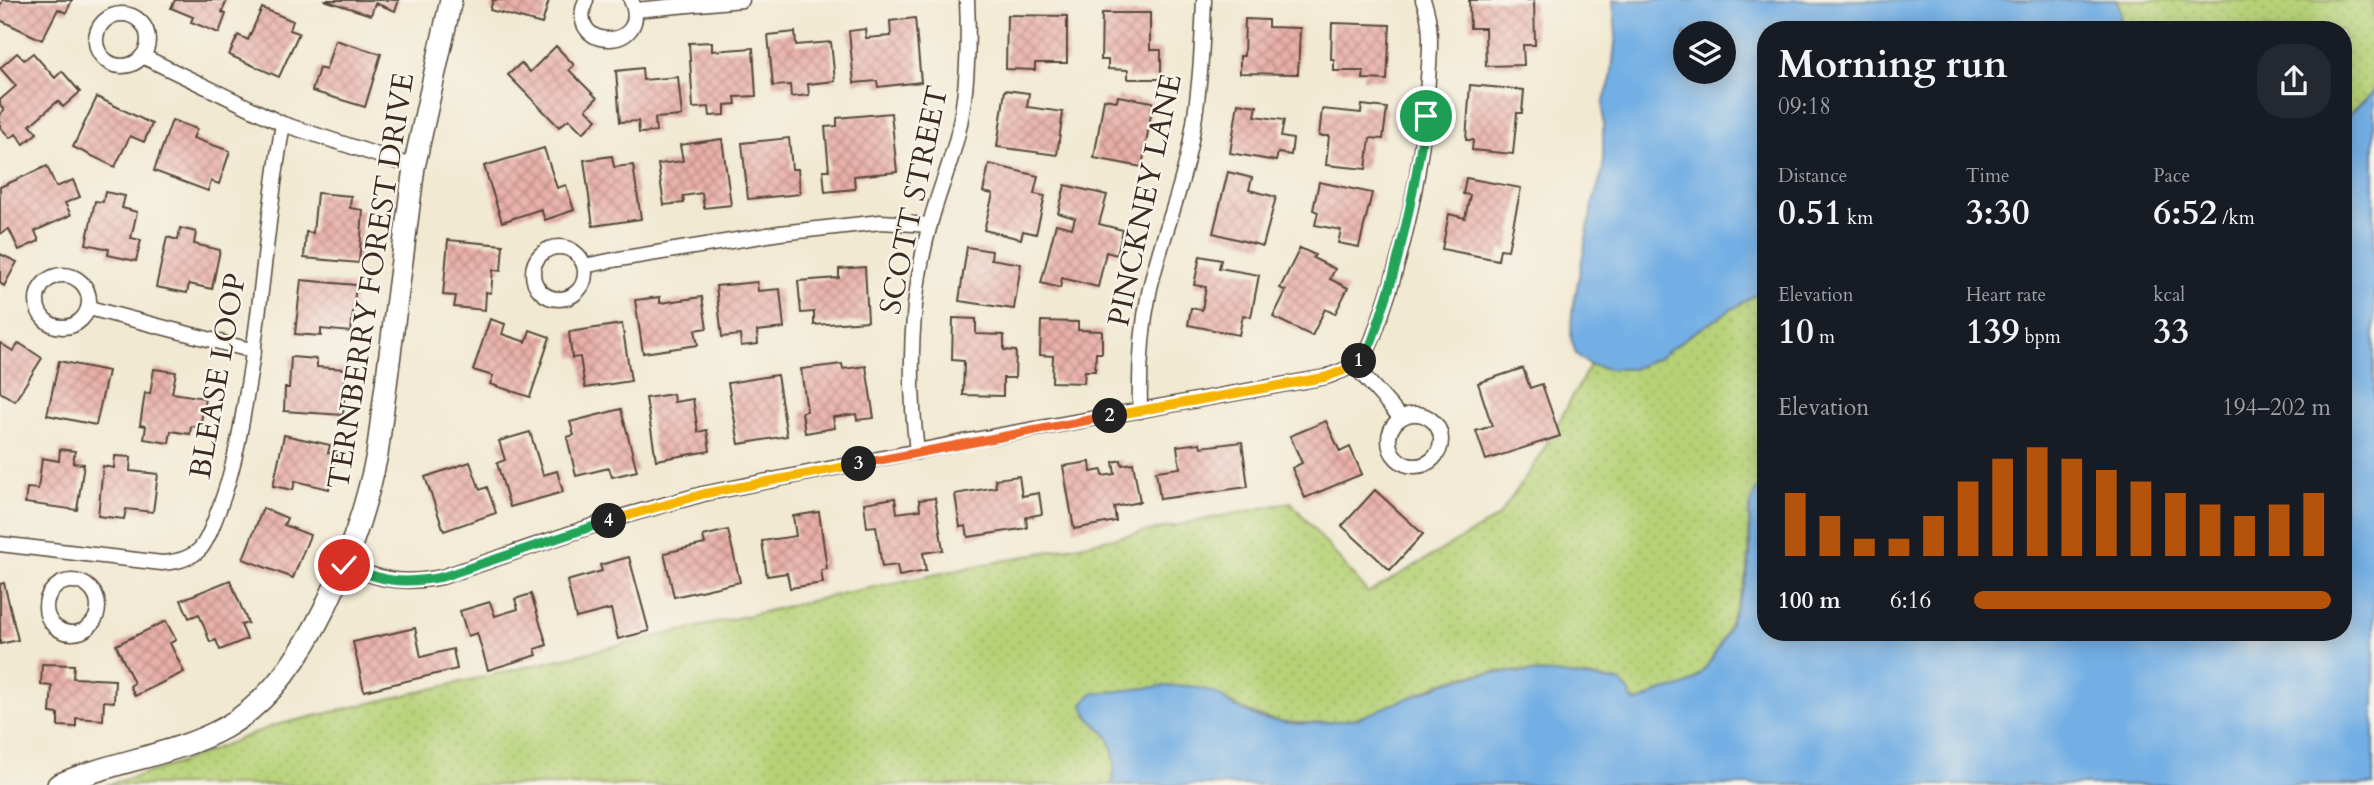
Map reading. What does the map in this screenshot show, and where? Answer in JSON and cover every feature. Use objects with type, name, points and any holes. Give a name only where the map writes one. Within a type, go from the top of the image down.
[{"type":"street","name":"TERNBERRY FOREST DRIVE","points":[[58,785],[199,739],[223,728],[248,712],[269,693],[310,634],[344,565],[369,494],[377,455],[414,167],[451,0]]},
{"type":"street","points":[[586,0],[583,9],[585,26],[590,33],[605,40],[613,40],[627,33],[635,18],[633,5],[742,0]]},
{"type":"street","name":"SCOTT STREET","points":[[917,452],[912,402],[916,300],[930,225],[956,141],[964,101],[967,75],[967,0]]},
{"type":"street","name":"PINCKNEY LANE","points":[[1140,411],[1139,374],[1144,316],[1154,271],[1178,195],[1196,115],[1204,0]]},
{"type":"street","points":[[344,565],[375,578],[424,580],[442,577],[610,520],[703,494],[1326,377],[1354,365],[1363,358],[1370,346],[1385,302],[1405,232],[1418,169],[1426,116],[1429,63],[1428,12],[1423,0]]},
{"type":"street","points":[[142,56],[283,124],[414,167]]},
{"type":"street","name":"BLEASE LOOP","points":[[0,544],[163,564],[178,562],[201,548],[225,493],[240,436],[254,351],[274,175],[283,124]]},
{"type":"street","points":[[584,266],[819,229],[881,222],[930,225]]},
{"type":"street","points":[[89,307],[254,351]]},
{"type":"street","points":[[1354,365],[1401,418]]},
{"type":"street","points":[[75,581],[79,554]]},
{"type":"green space","points":[[2116,0],[2374,0],[2374,91],[2352,112],[2352,21],[2121,21],[2120,8]]},
{"type":"green space","points":[[1757,294],[1757,491],[1751,505],[1747,569],[1722,641],[1703,671],[1693,681],[1644,700],[1632,700],[1625,687],[1607,679],[1535,672],[1501,672],[1452,680],[1377,711],[1331,722],[1300,723],[1270,719],[1243,709],[1216,693],[1086,715],[1105,733],[1111,745],[1115,769],[1111,785],[106,785],[177,764],[272,726],[849,592],[1291,502],[1368,593],[1498,517],[1539,458],[1590,365],[1609,369],[1660,357]]},
{"type":"water","points":[[1613,0],[2116,0],[2120,8],[2121,21],[1757,21],[1757,294],[1660,357],[1633,369],[1609,369],[1590,365],[1576,354],[1571,338],[1572,313],[1593,202],[1603,170],[1603,104],[1611,79],[1616,34]]},
{"type":"water","points":[[2374,91],[2374,785],[1111,785],[1114,767],[1112,747],[1107,736],[1090,718],[1083,705],[1091,694],[1163,686],[1190,686],[1216,693],[1235,707],[1262,719],[1299,724],[1359,718],[1453,680],[1482,674],[1555,673],[1620,682],[1629,691],[1632,700],[1637,702],[1662,691],[1689,684],[1713,657],[1738,603],[1748,568],[1749,514],[1757,489],[1757,641],[2352,641],[2352,112]]},
{"type":"building","points":[[3,0],[72,0],[66,13],[58,9],[42,40],[0,20]]},
{"type":"building","points":[[175,0],[227,0],[222,12],[226,14],[219,33],[191,22],[193,17],[171,8]]},
{"type":"building","points":[[324,0],[399,0],[395,11],[375,3],[371,15]]},
{"type":"building","points":[[493,0],[549,0],[542,24],[490,10]]},
{"type":"building","points":[[1469,0],[1534,0],[1535,45],[1523,45],[1524,65],[1486,66],[1485,28],[1470,28]]},
{"type":"building","points":[[262,8],[293,21],[290,30],[299,33],[279,77],[229,55],[238,35],[248,40]]},
{"type":"building","points":[[1102,13],[1150,13],[1150,50],[1161,50],[1161,79],[1128,79],[1128,70],[1108,69],[1108,60],[1101,60]]},
{"type":"building","points":[[1007,15],[1067,16],[1067,63],[1035,63],[1035,70],[1006,69]]},
{"type":"building","points":[[915,18],[921,82],[878,87],[877,81],[854,83],[849,31],[865,29],[866,38],[891,36],[890,21]]},
{"type":"building","points":[[1245,19],[1268,20],[1268,27],[1300,28],[1298,74],[1240,73],[1240,56],[1244,56]]},
{"type":"building","points":[[1332,23],[1390,25],[1387,80],[1363,79],[1364,71],[1334,71],[1334,59],[1331,59]]},
{"type":"building","points":[[795,32],[796,45],[831,42],[835,81],[808,84],[809,95],[791,97],[790,85],[773,86],[768,35]]},
{"type":"building","points":[[335,40],[381,54],[365,107],[312,91],[319,68],[326,70]]},
{"type":"building","points":[[712,42],[712,51],[753,48],[756,96],[735,97],[736,104],[725,105],[725,115],[710,116],[709,107],[693,108],[689,43]]},
{"type":"building","points":[[556,46],[574,65],[569,70],[597,98],[586,109],[597,119],[583,133],[569,119],[559,127],[508,75],[521,63],[530,72]]},
{"type":"building","points":[[17,53],[24,60],[33,53],[55,78],[62,71],[80,92],[63,107],[58,101],[30,125],[37,133],[24,144],[16,134],[10,138],[0,127],[0,114],[4,110],[0,100],[16,86],[0,68]]},
{"type":"building","points":[[642,68],[643,80],[678,77],[682,116],[655,118],[656,132],[639,133],[638,121],[620,122],[616,71]]},
{"type":"building","points":[[1470,85],[1524,90],[1522,113],[1517,113],[1513,154],[1472,150],[1473,140],[1466,140]]},
{"type":"building","points":[[1005,90],[1029,93],[1027,107],[1063,112],[1057,155],[997,147]]},
{"type":"building","points":[[1118,96],[1153,102],[1142,167],[1094,158],[1104,99],[1117,101]]},
{"type":"building","points":[[97,97],[152,124],[144,142],[130,136],[115,167],[73,147]]},
{"type":"building","points":[[1238,103],[1257,106],[1255,116],[1284,120],[1281,137],[1293,139],[1291,155],[1278,153],[1276,161],[1230,153]]},
{"type":"building","points":[[1362,105],[1387,108],[1383,139],[1370,138],[1366,169],[1326,165],[1329,136],[1319,136],[1322,109],[1361,113]]},
{"type":"building","points":[[891,113],[897,172],[854,176],[855,189],[825,192],[823,170],[829,170],[825,127],[837,126],[837,118]]},
{"type":"building","points":[[172,120],[197,129],[193,138],[230,151],[219,184],[211,181],[208,191],[154,171]]},
{"type":"building","points":[[789,138],[792,169],[798,169],[800,194],[748,199],[742,143]]},
{"type":"building","points":[[722,139],[731,205],[704,208],[702,193],[683,196],[684,203],[664,205],[658,164],[683,161],[680,145]]},
{"type":"building","points":[[544,148],[557,188],[566,185],[574,210],[545,220],[541,209],[502,222],[484,166]]},
{"type":"building","points":[[612,156],[614,167],[633,165],[641,219],[593,226],[584,160]]},
{"type":"building","points":[[989,164],[1038,176],[1034,194],[1045,196],[1036,234],[1023,231],[1021,239],[984,230],[993,194],[983,192]]},
{"type":"building","points":[[47,166],[56,187],[73,180],[80,197],[65,203],[71,215],[35,231],[39,241],[19,250],[9,229],[0,234],[0,187]]},
{"type":"building","points":[[1228,172],[1252,178],[1249,190],[1276,197],[1263,246],[1213,233]]},
{"type":"building","points":[[1466,178],[1521,188],[1508,250],[1500,249],[1498,260],[1442,249],[1449,214],[1465,218],[1470,195],[1463,194]]},
{"type":"building","points":[[1319,182],[1372,193],[1359,247],[1338,243],[1341,230],[1315,225],[1318,212],[1313,210]]},
{"type":"building","points":[[1065,185],[1107,195],[1099,224],[1123,230],[1117,255],[1106,252],[1098,287],[1062,278],[1060,288],[1041,283],[1056,224],[1072,228],[1075,218],[1058,213]]},
{"type":"building","points":[[105,192],[125,196],[122,208],[137,212],[131,238],[141,240],[136,261],[108,255],[109,249],[86,244],[95,201],[103,202]]},
{"type":"building","points":[[317,193],[351,196],[350,208],[363,210],[359,263],[304,258],[306,232],[313,233]]},
{"type":"building","points":[[180,228],[196,232],[194,244],[220,250],[212,289],[189,284],[187,293],[156,287],[167,237],[178,240]]},
{"type":"building","points":[[448,240],[503,245],[501,271],[493,270],[491,293],[486,292],[485,310],[454,307],[456,296],[443,295]]},
{"type":"building","points":[[967,247],[992,251],[991,259],[1021,264],[1014,309],[959,301]]},
{"type":"building","points":[[1300,248],[1335,269],[1330,279],[1348,288],[1335,314],[1325,309],[1312,336],[1273,317],[1286,291],[1280,288]]},
{"type":"building","points":[[0,254],[17,262],[4,286],[0,283]]},
{"type":"building","points":[[1200,256],[1221,260],[1219,268],[1259,275],[1251,317],[1243,315],[1239,335],[1188,325],[1191,308],[1202,310],[1206,287],[1194,285]]},
{"type":"building","points":[[865,267],[868,321],[814,325],[814,312],[801,313],[798,281],[839,278],[839,269]]},
{"type":"building","points":[[301,280],[356,285],[351,332],[321,329],[321,336],[295,334]]},
{"type":"building","points":[[757,282],[758,291],[780,289],[784,328],[757,331],[758,344],[741,346],[740,335],[722,337],[716,286]]},
{"type":"building","points":[[660,297],[660,303],[702,297],[707,328],[695,330],[698,345],[643,353],[635,300]]},
{"type":"building","points":[[953,318],[976,319],[976,334],[1004,335],[1004,350],[1016,351],[1015,378],[1003,378],[1003,396],[963,395],[964,361],[952,360]]},
{"type":"building","points":[[490,319],[505,324],[502,334],[526,342],[530,330],[550,337],[530,397],[490,384],[493,376],[473,370]]},
{"type":"building","points":[[1041,321],[1078,322],[1078,330],[1102,331],[1102,353],[1096,353],[1095,371],[1085,371],[1084,383],[1052,382],[1053,356],[1040,355]]},
{"type":"building","points":[[622,324],[631,381],[585,388],[580,357],[572,358],[569,332]]},
{"type":"building","points":[[0,343],[13,351],[19,343],[42,358],[15,401],[0,392]]},
{"type":"building","points":[[291,357],[317,359],[317,367],[346,369],[343,415],[284,411]]},
{"type":"building","points":[[59,361],[108,371],[96,425],[47,415]]},
{"type":"building","points":[[842,364],[843,369],[866,366],[874,418],[857,420],[856,414],[833,417],[835,428],[805,433],[802,412],[807,411],[801,369]]},
{"type":"building","points":[[1523,368],[1530,388],[1542,384],[1560,436],[1486,460],[1476,431],[1492,426],[1478,383]]},
{"type":"building","points":[[154,369],[176,372],[172,393],[205,398],[200,427],[191,426],[190,434],[171,431],[169,443],[144,439],[146,426],[140,425],[145,393],[150,394]]},
{"type":"building","points":[[777,375],[787,436],[739,444],[728,383]]},
{"type":"building","points":[[673,394],[674,402],[693,399],[698,432],[707,430],[710,451],[656,460],[646,398]]},
{"type":"building","points":[[621,409],[637,471],[612,477],[609,468],[576,476],[567,437],[574,435],[570,422]]},
{"type":"building","points":[[1326,421],[1340,452],[1350,447],[1362,474],[1305,498],[1292,468],[1302,463],[1290,436]]},
{"type":"building","points":[[530,432],[543,475],[557,471],[563,492],[510,507],[497,463],[505,460],[499,441]]},
{"type":"building","points":[[284,435],[330,445],[328,453],[337,455],[329,489],[295,481],[293,490],[273,486]]},
{"type":"building","points":[[1242,442],[1248,487],[1160,499],[1156,471],[1180,468],[1177,446],[1200,443],[1201,447]]},
{"type":"building","points":[[60,449],[75,451],[73,463],[84,464],[77,510],[25,503],[27,488],[38,489],[42,458],[59,461]]},
{"type":"building","points":[[115,456],[131,457],[130,471],[158,474],[153,512],[126,509],[124,519],[98,516],[103,466],[114,468]]},
{"type":"building","points":[[1121,460],[1122,465],[1133,463],[1140,502],[1114,507],[1116,521],[1074,529],[1063,466],[1090,462],[1091,472],[1102,470],[1103,476],[1115,474],[1113,462]]},
{"type":"building","points":[[470,462],[480,490],[487,487],[496,513],[444,531],[425,477]]},
{"type":"building","points":[[1019,476],[1022,496],[1039,493],[1042,514],[1026,517],[1027,528],[968,537],[966,526],[960,527],[955,494],[996,487],[995,479]]},
{"type":"building","points":[[1375,490],[1423,534],[1390,570],[1342,526]]},
{"type":"building","points":[[895,498],[897,513],[920,510],[919,500],[935,498],[943,550],[923,553],[926,571],[899,576],[897,565],[882,567],[876,526],[867,527],[864,503]]},
{"type":"building","points":[[263,508],[287,518],[284,525],[310,535],[293,578],[243,559]]},
{"type":"building","points":[[819,512],[827,569],[821,570],[823,583],[790,588],[787,573],[767,576],[762,541],[796,536],[793,516]]},
{"type":"building","points":[[728,530],[740,582],[674,597],[664,553],[705,544],[703,536]]},
{"type":"building","points":[[629,557],[649,631],[618,639],[611,609],[576,618],[567,581],[602,571],[600,565]]},
{"type":"building","points":[[230,580],[248,623],[241,625],[247,639],[220,650],[216,640],[210,642],[199,614],[189,618],[181,600]]},
{"type":"building","points":[[4,583],[18,640],[0,644],[0,584]]},
{"type":"building","points":[[531,594],[547,645],[535,649],[537,655],[488,670],[477,633],[468,636],[460,611],[490,602],[495,616],[518,609],[515,599]]},
{"type":"building","points":[[166,621],[176,640],[170,643],[184,672],[135,696],[130,686],[134,683],[116,645]]},
{"type":"building","points":[[415,628],[421,657],[453,649],[457,669],[364,691],[353,642]]},
{"type":"building","points":[[42,664],[74,665],[73,678],[115,680],[114,702],[104,701],[103,720],[76,718],[76,727],[58,726],[58,714],[50,713],[52,686],[41,685]]},
{"type":"route","points":[[344,565],[375,578],[405,581],[442,577],[610,520],[703,494],[968,442],[1326,377],[1342,371],[1363,358],[1370,346],[1385,302],[1405,232],[1426,116]]}]
